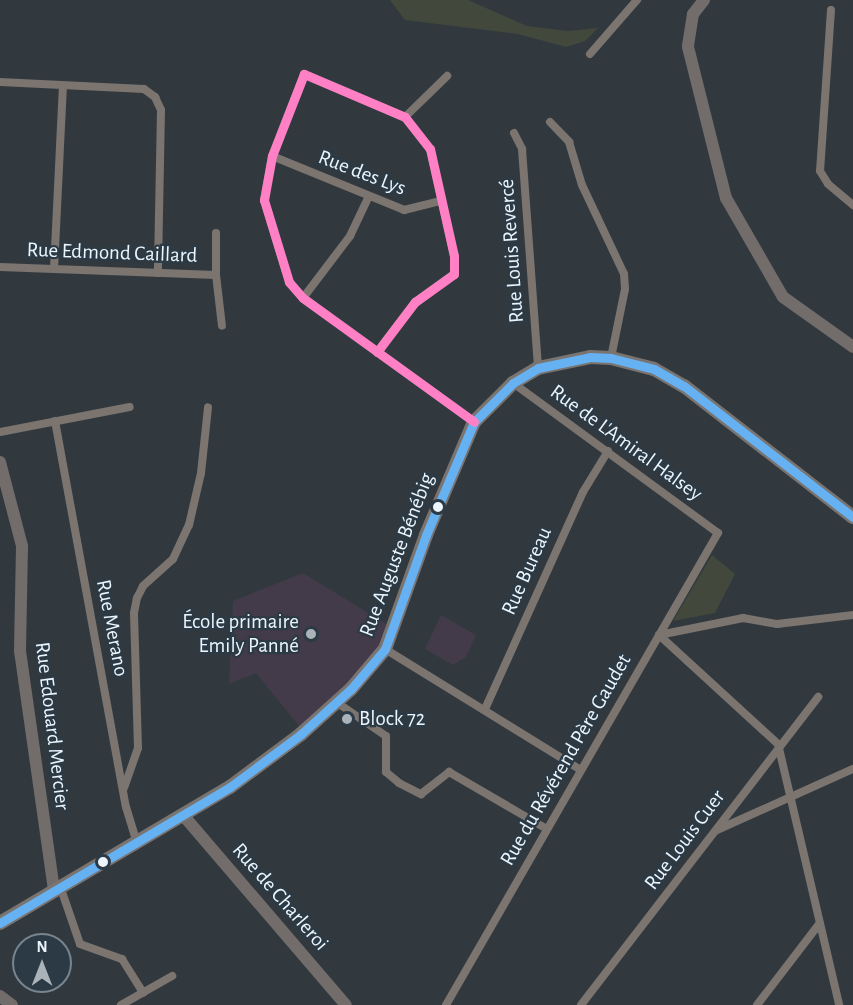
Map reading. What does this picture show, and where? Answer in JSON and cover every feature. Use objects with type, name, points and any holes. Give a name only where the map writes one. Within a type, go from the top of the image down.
[{"type":"main road","name":"Rue Auguste Bénébig","points":[[0,923],[136,840],[183,815],[265,762],[336,702],[385,649],[426,535],[474,422],[513,383],[538,368],[573,358],[611,358],[654,369],[684,386],[853,517]]},
{"type":"street","points":[[590,54],[637,0]]},
{"type":"street","points":[[704,0],[693,14],[688,47],[726,198],[783,297],[853,347]]},
{"type":"street","points":[[831,10],[820,171],[828,184],[853,205]]},
{"type":"street","points":[[377,352],[415,302],[442,286],[454,274],[456,266],[430,149],[405,117],[304,74],[272,156],[265,210],[289,282],[303,298],[377,352],[474,422]]},
{"type":"street","points":[[405,117],[447,76]]},
{"type":"street","points":[[0,82],[144,89],[155,97],[161,110],[158,273]]},
{"type":"street","points":[[54,269],[63,86]]},
{"type":"street","points":[[550,122],[569,142],[582,185],[624,274],[625,289],[611,358]]},
{"type":"street","name":"Rue Louis Revercé","points":[[514,133],[522,149],[538,368]]},
{"type":"street","name":"Rue des Lys","points":[[272,156],[404,210],[441,201]]},
{"type":"street","points":[[303,298],[350,236],[369,196]]},
{"type":"street","name":"Rue Edmond Caillard","points":[[0,267],[216,275],[216,233]]},
{"type":"street","points":[[216,275],[222,326]]},
{"type":"street","name":"Rue de L'Amiral Halsey","points":[[513,383],[718,533]]},
{"type":"street","points":[[0,432],[130,407]]},
{"type":"street","points":[[124,789],[138,748],[137,598],[143,586],[173,559],[189,525],[201,473],[208,407]]},
{"type":"street","name":"Rue Merano","points":[[56,421],[124,789],[136,840]]},
{"type":"street","name":"Rue Bureau","points":[[485,709],[583,492],[608,451]]},
{"type":"street","name":"Rue Edouard Mercier","points":[[0,462],[22,546],[20,651],[57,888]]},
{"type":"street","name":"Rue du Révérend Père Gaudet","points":[[446,1005],[718,533]]},
{"type":"street","points":[[660,635],[743,618],[777,624],[853,615]]},
{"type":"street","points":[[660,635],[778,744],[793,798],[839,1005]]},
{"type":"street","points":[[385,649],[581,770]]},
{"type":"street","name":"Rue Louis Cuer","points":[[581,1005],[716,830],[778,744],[818,697]]},
{"type":"street","points":[[336,702],[386,736],[386,772],[399,783],[421,794],[449,772],[547,829]]},
{"type":"street","points":[[716,830],[793,798],[853,769]]},
{"type":"street","name":"Rue de Charleroi","points":[[183,815],[346,1005]]},
{"type":"street","points":[[57,888],[80,944],[122,959],[143,993]]},
{"type":"street","points":[[757,1005],[820,923]]},
{"type":"street","points":[[121,1005],[172,976]]},
{"type":"street","points":[[0,996],[12,1005]]},
{"type":"shaded area","points":[[303,573],[393,628],[385,649],[304,732],[256,673],[229,684],[233,601]]},
{"type":"shaded area","points":[[441,615],[476,635],[466,657],[453,665],[425,649]]},
{"type":"green space","points":[[390,0],[468,0],[527,26],[568,31],[598,28],[585,41],[566,47],[518,34],[405,20]]},
{"type":"green space","points":[[712,555],[735,574],[715,613],[673,621]]},
{"type":"transit line","points":[[377,352],[415,302],[454,274],[454,256],[430,149],[405,117],[304,74],[272,156],[264,200],[289,282],[303,298],[474,422]]},
{"type":"transit line","points":[[0,923],[230,787],[301,734],[351,689],[385,649],[426,535],[474,422],[513,383],[538,368],[590,357],[611,358],[654,369],[684,386],[853,517]]},
{"type":"place","name":"École primaire Emily Panné","points":[[311,634]]},
{"type":"place","name":"Block 72","points":[[347,719]]}]
